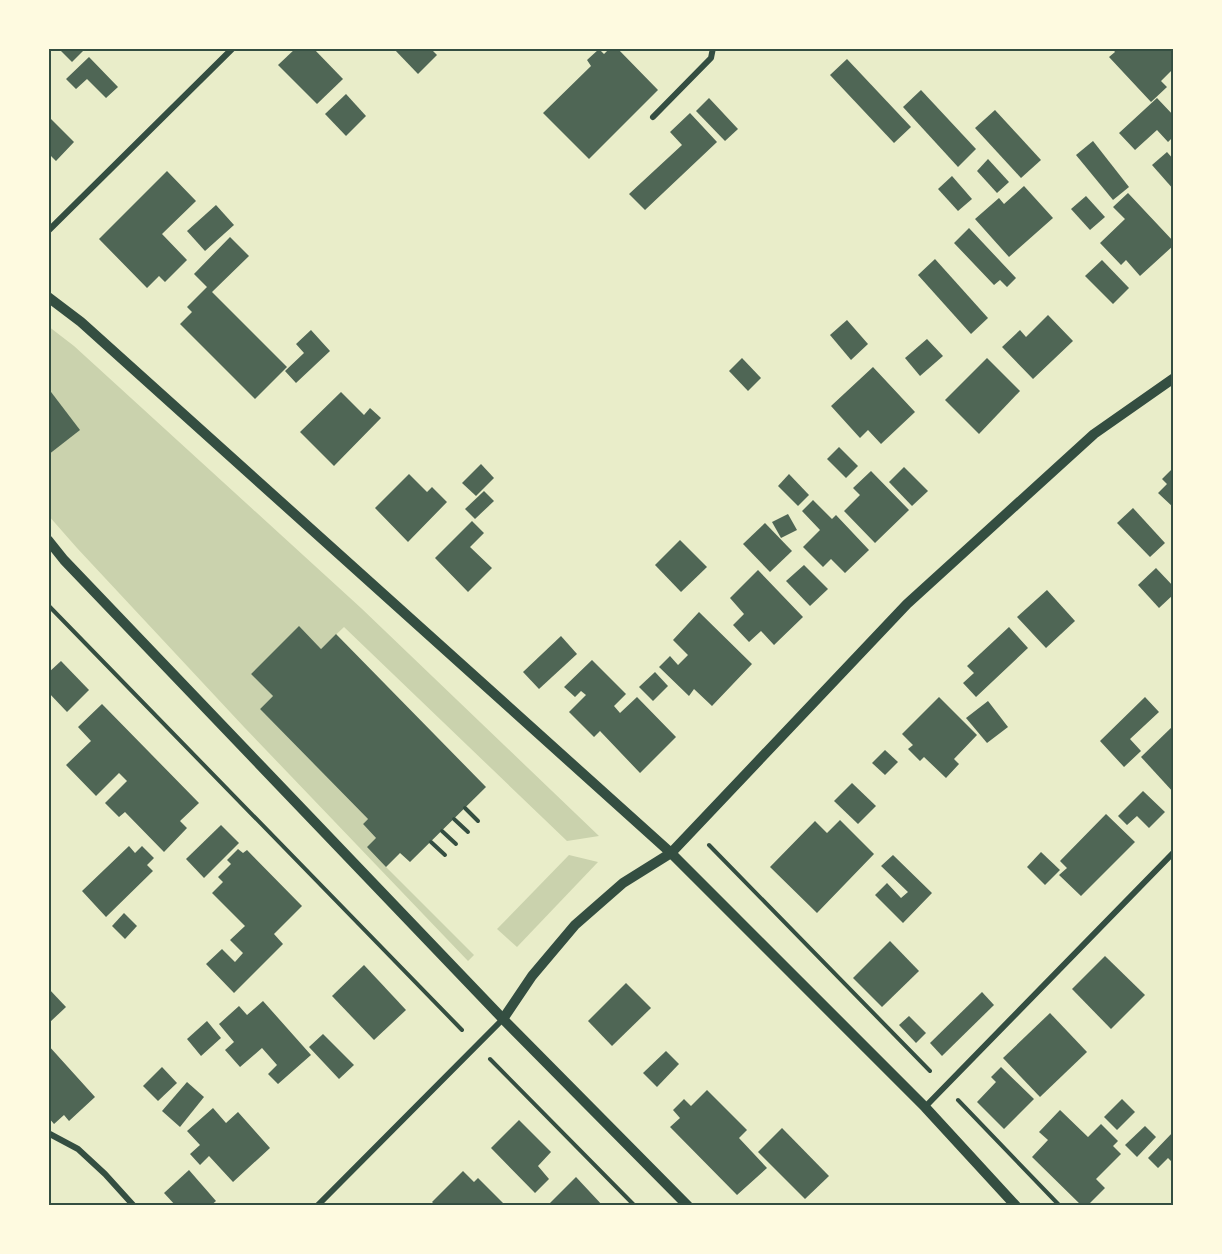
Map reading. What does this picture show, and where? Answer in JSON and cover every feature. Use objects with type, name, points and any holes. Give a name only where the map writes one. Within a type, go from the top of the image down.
[{"type":"street","points":[[48,231],[233,48]]},
{"type":"street","points":[[653,117],[711,58],[713,48]]},
{"type":"street","points":[[48,297],[99,338],[671,853],[925,1107],[1016,1206]]},
{"type":"street","points":[[317,1206],[502,1019],[532,976],[575,925],[623,883],[671,853],[907,604],[1094,434],[1174,378]]},
{"type":"street","points":[[48,540],[80,577],[502,1019],[688,1206]]},
{"type":"street","points":[[925,1107],[1174,852]]},
{"type":"street","points":[[48,1132],[78,1149],[134,1206]]},
{"type":"path","points":[[48,605],[476,1046],[635,1206]]},
{"type":"path","points":[[465,808],[478,821]]},
{"type":"path","points":[[454,819],[468,832]]},
{"type":"path","points":[[694,829],[1060,1206]]},
{"type":"path","points":[[442,831],[456,844]]},
{"type":"path","points":[[431,842],[445,855]]},
{"type":"green space","points":[[48,326],[74,346],[361,608],[599,836],[567,841],[344,627],[321,649],[299,627],[251,674],[273,696],[260,709],[368,819],[363,824],[376,838],[386,867],[474,955],[468,961],[244,727],[48,515]]},
{"type":"green space","points":[[569,855],[598,862],[517,947],[497,929]]},
{"type":"building","points":[[58,48],[82,48],[84,50],[72,62]]},
{"type":"building","points":[[296,48],[313,48],[343,79],[317,104],[278,65]]},
{"type":"building","points":[[393,48],[430,48],[437,55],[418,74]]},
{"type":"building","points":[[610,48],[617,48],[658,90],[589,159],[543,113],[591,66],[587,60],[599,49],[604,54]]},
{"type":"building","points":[[1112,48],[1174,48],[1174,68],[1161,81],[1167,87],[1151,102],[1109,57],[1115,52]]},
{"type":"building","points":[[89,57],[118,87],[106,98],[87,79],[76,89],[66,79]]},
{"type":"building","points":[[847,59],[911,127],[894,143],[830,75]]},
{"type":"building","points":[[921,90],[976,149],[958,167],[903,107]]},
{"type":"building","points":[[346,94],[366,116],[346,136],[325,114]]},
{"type":"building","points":[[709,98],[738,129],[725,141],[696,111]]},
{"type":"building","points":[[1157,98],[1174,116],[1174,136],[1168,142],[1157,130],[1135,150],[1119,133]]},
{"type":"building","points":[[995,110],[1041,160],[1021,178],[975,128]]},
{"type":"building","points":[[690,113],[717,142],[645,210],[629,194],[682,145],[670,132]]},
{"type":"building","points":[[48,116],[74,142],[56,161],[51,156],[48,159]]},
{"type":"building","points":[[1093,141],[1129,187],[1113,200],[1076,155]]},
{"type":"building","points":[[1167,152],[1174,160],[1174,190],[1152,165]]},
{"type":"building","points":[[988,159],[1009,182],[997,193],[977,171]]},
{"type":"building","points":[[167,171],[196,201],[162,234],[187,260],[165,282],[159,276],[147,288],[99,239]]},
{"type":"building","points":[[952,176],[972,199],[958,211],[938,189]]},
{"type":"building","points":[[1024,186],[1053,218],[1009,257],[975,219],[999,198],[1004,204]]},
{"type":"building","points":[[1128,193],[1174,242],[1174,245],[1140,276],[1126,260],[1121,265],[1100,243],[1125,219],[1113,207]]},
{"type":"building","points":[[1086,196],[1105,217],[1090,230],[1071,209]]},
{"type":"building","points":[[216,205],[234,225],[205,251],[187,231]]},
{"type":"building","points":[[969,228],[1016,278],[1007,287],[1000,280],[994,285],[954,243]]},
{"type":"building","points":[[230,237],[249,256],[212,292],[287,367],[255,399],[180,324],[192,312],[187,307],[207,287],[194,274]]},
{"type":"building","points":[[935,259],[988,318],[971,334],[918,275]]},
{"type":"building","points":[[1102,260],[1129,288],[1113,304],[1085,276]]},
{"type":"building","points":[[1048,315],[1073,341],[1033,379],[1002,347],[1020,330],[1026,337]]},
{"type":"building","points":[[847,320],[868,344],[851,360],[830,335]]},
{"type":"building","points":[[311,330],[330,351],[296,383],[285,371],[304,353],[296,344]]},
{"type":"building","points":[[927,339],[943,356],[920,376],[905,358]]},
{"type":"building","points":[[742,358],[761,378],[748,391],[729,371]]},
{"type":"building","points":[[987,358],[1020,391],[979,434],[945,400]]},
{"type":"building","points":[[873,367],[915,412],[881,444],[868,430],[860,438],[831,406]]},
{"type":"building","points":[[48,388],[80,430],[48,455]]},
{"type":"building","points":[[341,392],[364,415],[370,408],[381,418],[334,466],[300,432]]},
{"type":"building","points":[[839,447],[858,466],[846,478],[827,459]]},
{"type":"building","points":[[481,464],[494,478],[476,496],[462,483]]},
{"type":"building","points":[[904,467],[928,491],[912,506],[889,482]]},
{"type":"building","points":[[1174,467],[1174,508],[1158,493],[1167,484],[1162,479]]},
{"type":"building","points":[[871,471],[909,510],[875,543],[844,511],[860,495],[853,488]]},
{"type":"building","points":[[409,474],[427,492],[432,487],[447,502],[408,542],[375,508]]},
{"type":"building","points":[[789,474],[809,495],[798,506],[778,486]]},
{"type":"building","points":[[484,491],[494,501],[475,519],[465,509]]},
{"type":"building","points":[[813,500],[832,519],[836,515],[869,550],[845,573],[831,559],[823,567],[803,547],[820,530],[802,511]]},
{"type":"building","points":[[1133,508],[1165,543],[1150,557],[1117,523]]},
{"type":"building","points":[[788,514],[797,530],[781,538],[772,522]]},
{"type":"building","points":[[472,521],[484,533],[470,547],[492,568],[468,592],[435,558]]},
{"type":"building","points":[[765,523],[792,551],[770,572],[743,544]]},
{"type":"building","points":[[680,540],[707,567],[681,592],[655,565]]},
{"type":"building","points":[[804,565],[828,589],[810,606],[786,581]]},
{"type":"building","points":[[1156,568],[1174,587],[1174,594],[1159,608],[1138,585]]},
{"type":"building","points":[[758,570],[803,617],[774,645],[761,631],[749,642],[733,625],[744,614],[730,598]]},
{"type":"building","points":[[1047,590],[1075,621],[1046,648],[1017,617]]},
{"type":"building","points":[[699,612],[752,664],[712,706],[694,689],[689,696],[659,667],[670,656],[678,665],[688,655],[673,640]]},
{"type":"building","points":[[299,626],[321,649],[336,634],[486,787],[410,862],[400,853],[386,867],[367,847],[376,838],[363,824],[368,819],[260,709],[273,696],[251,674]]},
{"type":"building","points":[[1009,627],[1028,648],[976,697],[963,683],[974,673],[967,666]]},
{"type":"building","points":[[561,636],[577,654],[539,689],[523,672]]},
{"type":"building","points":[[592,660],[626,694],[614,706],[620,713],[637,697],[676,737],[640,773],[600,731],[594,737],[569,712],[586,695],[581,691],[575,697],[564,687]]},
{"type":"building","points":[[61,661],[89,690],[67,712],[48,692],[48,673]]},
{"type":"building","points":[[655,672],[668,686],[653,701],[639,687]]},
{"type":"building","points":[[939,697],[977,735],[954,759],[959,764],[946,778],[924,757],[920,761],[908,749],[913,745],[902,734]]},
{"type":"building","points":[[1145,697],[1159,712],[1130,739],[1141,751],[1124,767],[1100,741]]},
{"type":"building","points":[[988,701],[1008,727],[987,743],[966,718]]},
{"type":"building","points":[[102,704],[199,803],[180,821],[187,828],[164,852],[125,812],[119,817],[105,803],[127,781],[119,773],[96,796],[66,765],[91,741],[78,727]]},
{"type":"building","points":[[1174,725],[1174,793],[1141,757]]},
{"type":"building","points":[[885,750],[898,762],[885,775],[872,763]]},
{"type":"building","points":[[852,783],[876,806],[858,824],[834,801]]},
{"type":"building","points":[[1143,791],[1165,812],[1149,828],[1137,816],[1127,825],[1118,816]]},
{"type":"building","points":[[1106,814],[1135,842],[1081,896],[1059,875],[1067,868],[1060,861]]},
{"type":"building","points":[[840,820],[874,854],[817,913],[770,867],[815,821],[827,833]]},
{"type":"building","points":[[221,825],[239,843],[204,878],[186,859]]},
{"type":"building","points":[[129,846],[135,853],[142,846],[154,858],[147,865],[153,871],[106,917],[82,891]]},
{"type":"building","points":[[238,849],[243,853],[247,850],[302,906],[274,934],[283,944],[234,993],[206,964],[222,949],[235,962],[243,953],[230,940],[245,926],[212,893],[223,882],[218,877],[231,864],[227,860]]},
{"type":"building","points":[[1041,852],[1060,870],[1045,885],[1027,867]]},
{"type":"building","points":[[893,855],[932,893],[903,923],[875,895],[887,883],[901,898],[908,892],[881,866]]},
{"type":"building","points":[[124,913],[137,926],[125,939],[112,926]]},
{"type":"building","points":[[890,941],[919,971],[882,1007],[853,978]]},
{"type":"building","points":[[1105,956],[1145,995],[1111,1029],[1072,989]]},
{"type":"building","points":[[364,965],[406,1010],[374,1040],[332,996]]},
{"type":"building","points":[[626,983],[651,1008],[612,1046],[588,1021]]},
{"type":"building","points":[[48,988],[66,1007],[50,1022],[48,1019]]},
{"type":"building","points":[[982,992],[994,1005],[942,1056],[930,1043]]},
{"type":"building","points":[[263,1001],[311,1055],[278,1084],[268,1074],[277,1065],[262,1048],[240,1067],[225,1050],[234,1042],[219,1024],[239,1006],[247,1015]]},
{"type":"building","points":[[1050,1013],[1087,1052],[1040,1097],[1003,1058]]},
{"type":"building","points":[[909,1016],[926,1033],[916,1043],[899,1025]]},
{"type":"building","points":[[207,1021],[221,1038],[201,1056],[187,1039]]},
{"type":"building","points":[[323,1034],[354,1065],[339,1079],[309,1047]]},
{"type":"building","points":[[48,1045],[95,1097],[69,1121],[64,1115],[54,1124],[48,1117]]},
{"type":"building","points":[[666,1051],[679,1064],[657,1087],[643,1073]]},
{"type":"building","points":[[162,1067],[177,1083],[158,1101],[143,1086]]},
{"type":"building","points":[[1001,1067],[1034,1099],[1004,1129],[977,1102],[996,1082],[991,1077]]},
{"type":"building","points":[[187,1082],[204,1097],[180,1127],[162,1111]]},
{"type":"building","points":[[707,1090],[747,1130],[739,1138],[767,1168],[737,1195],[670,1127],[680,1118],[673,1110],[684,1099],[691,1106]]},
{"type":"building","points":[[1122,1099],[1135,1112],[1117,1130],[1104,1117]]},
{"type":"building","points":[[213,1108],[226,1123],[238,1112],[270,1148],[233,1182],[209,1156],[200,1165],[190,1154],[200,1145],[187,1131]]},
{"type":"building","points":[[1060,1110],[1088,1137],[1101,1124],[1118,1141],[1113,1146],[1121,1154],[1096,1179],[1105,1188],[1087,1206],[1082,1206],[1032,1157],[1048,1140],[1039,1132]]},
{"type":"building","points":[[519,1120],[551,1152],[538,1166],[549,1179],[535,1193],[491,1148]]},
{"type":"building","points":[[1145,1126],[1156,1137],[1137,1157],[1125,1145]]},
{"type":"building","points":[[782,1128],[829,1176],[805,1199],[758,1152]]},
{"type":"building","points":[[1174,1131],[1174,1164],[1168,1158],[1158,1168],[1148,1158]]},
{"type":"building","points":[[189,1170],[216,1201],[210,1206],[176,1206],[164,1193]]},
{"type":"building","points":[[463,1171],[474,1182],[478,1178],[503,1203],[501,1206],[436,1206],[432,1202]]},
{"type":"building","points":[[576,1177],[603,1206],[547,1206]]}]
